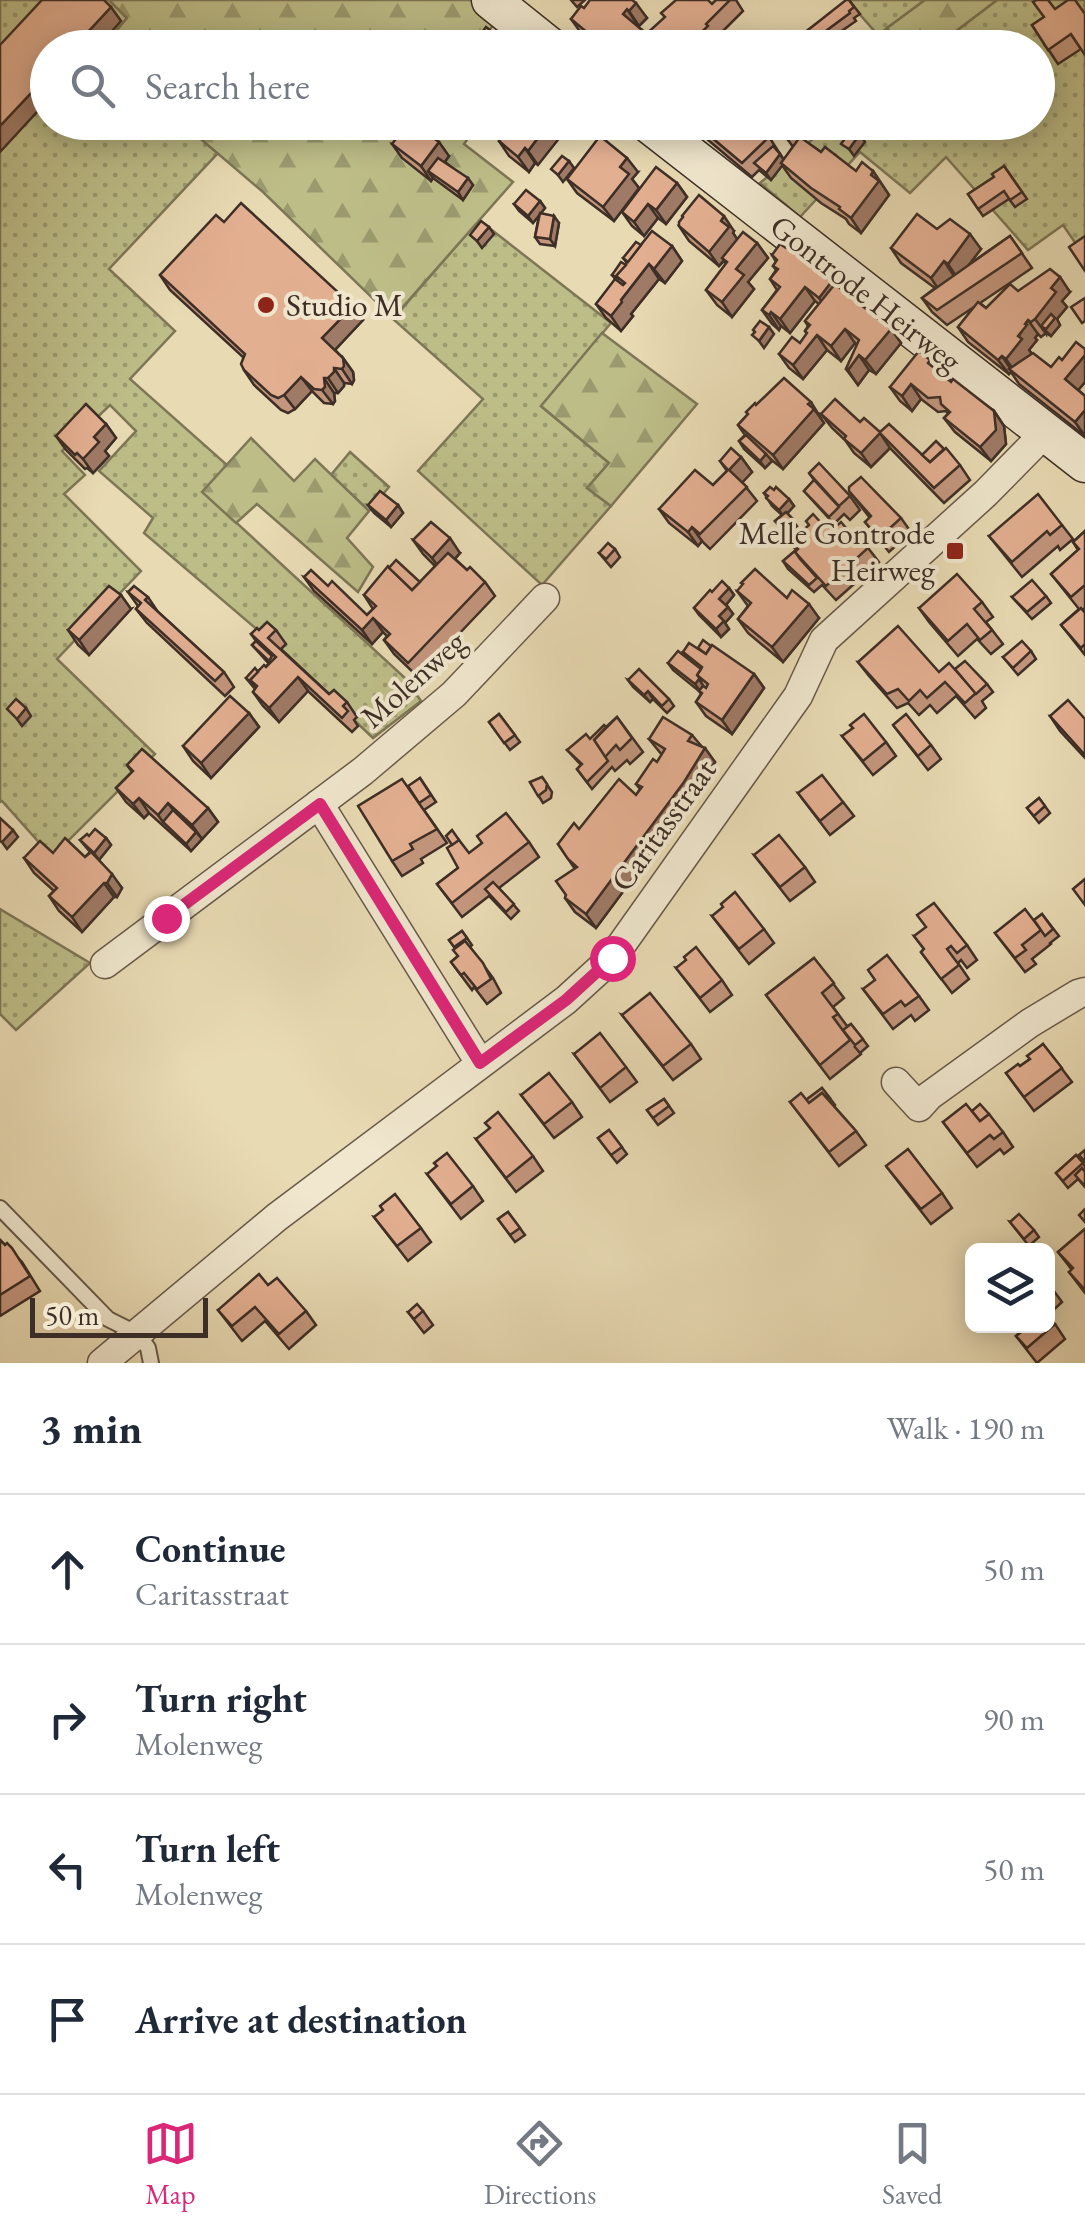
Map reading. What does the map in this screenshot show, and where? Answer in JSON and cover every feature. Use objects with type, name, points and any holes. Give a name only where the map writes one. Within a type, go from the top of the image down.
[{"type":"street","points":[[491,0],[528,30]]},
{"type":"street","name":"Gontrode Heirweg","points":[[670,140],[1085,463]]},
{"type":"street","name":"Caritasstraat","points":[[102,1363],[277,1218],[566,1000],[612,958],[798,696],[824,640],[986,493],[1046,432]]},
{"type":"street","name":"Molenweg","points":[[105,964],[363,771],[454,694],[546,598]]},
{"type":"street","points":[[320,804],[480,1063]]},
{"type":"street","points":[[896,1082],[920,1107],[1030,1023],[1085,992]]},
{"type":"lane","points":[[0,1208],[108,1319],[138,1334],[148,1348],[150,1363]]},
{"type":"green space","points":[[0,0],[109,0],[127,18],[117,30],[30,30],[30,140],[202,140],[218,153],[109,269],[175,331],[130,379],[227,465],[203,492],[405,678],[421,701],[373,738],[274,644],[144,533],[153,518],[99,471],[136,431],[110,405],[62,451],[85,475],[64,494],[141,571],[57,659],[155,754],[52,857],[0,802]]},
{"type":"green space","points":[[109,0],[474,0],[498,20],[489,30],[117,30],[127,18]]},
{"type":"green space","points":[[847,0],[925,0],[885,30],[874,30]]},
{"type":"green space","points":[[925,0],[997,0],[957,30],[887,28]]},
{"type":"green space","points":[[997,0],[1085,0],[1085,257],[1063,225],[1028,250],[946,157],[910,193],[860,152],[800,217],[760,183],[812,140],[1055,140],[1055,30],[957,30]]},
{"type":"green space","points":[[202,140],[467,140],[464,144],[513,182],[393,318],[263,192]]},
{"type":"green space","points":[[479,220],[611,323],[541,406],[609,463],[587,488],[611,506],[542,585],[418,471],[483,399],[393,319]]},
{"type":"green space","points":[[602,333],[697,404],[611,506],[587,488],[609,463],[541,406]]},
{"type":"green space","points":[[251,438],[294,481],[315,459],[369,511],[347,538],[373,567],[358,592],[257,504],[236,523],[202,492]]},
{"type":"green space","points":[[350,452],[389,487],[369,511],[331,475]]},
{"type":"green space","points":[[0,909],[90,963],[16,1030],[0,1014]]},
{"type":"building","points":[[42,0],[104,0],[111,7],[90,30],[30,30],[30,94],[0,126],[0,45]]},
{"type":"building","points":[[590,0],[632,0],[636,3],[623,14],[642,30],[584,30],[571,19],[581,6],[584,8]]},
{"type":"building","points":[[676,0],[708,0],[712,4],[716,0],[730,0],[704,30],[651,30],[665,17],[661,13]]},
{"type":"building","points":[[846,0],[854,7],[827,30],[808,30]]},
{"type":"building","points":[[1048,0],[1055,9],[1075,0],[1085,14],[1085,55],[1071,34],[1055,45],[1055,30],[1035,30],[1032,25],[1044,17],[1033,2]]},
{"type":"building","points":[[395,140],[439,142],[421,166],[392,144]]},
{"type":"building","points":[[500,140],[536,140],[518,157]]},
{"type":"building","points":[[597,140],[605,140],[627,158],[620,167],[629,174],[603,207],[567,179]]},
{"type":"building","points":[[715,140],[766,140],[742,163]]},
{"type":"building","points":[[798,140],[804,140],[821,152],[825,147],[856,171],[862,162],[879,181],[851,218],[781,163]]},
{"type":"building","points":[[844,140],[856,140],[849,149],[841,144]]},
{"type":"building","points":[[773,146],[780,154],[766,173],[754,163]]},
{"type":"building","points":[[562,156],[569,161],[558,175],[551,169]]},
{"type":"building","points":[[438,158],[468,178],[458,192],[428,171]]},
{"type":"building","points":[[1004,166],[1022,192],[1010,200],[1004,191],[978,209],[968,194]]},
{"type":"building","points":[[656,167],[677,183],[656,210],[648,204],[634,222],[622,212]]},
{"type":"building","points":[[526,190],[540,201],[528,216],[514,204]]},
{"type":"building","points":[[699,195],[724,216],[721,221],[729,227],[709,252],[679,226]]},
{"type":"building","name":"Studio M","points":[[241,203],[353,306],[322,338],[343,358],[344,366],[334,368],[324,378],[322,390],[314,389],[301,377],[284,395],[271,395],[244,370],[241,364],[245,354],[160,275],[216,215],[224,222]]},
{"type":"building","points":[[540,213],[554,216],[550,239],[535,237]]},
{"type":"building","points":[[917,214],[937,229],[950,219],[970,234],[948,264],[944,261],[931,278],[891,248]]},
{"type":"building","points":[[481,221],[489,227],[477,241],[470,235]]},
{"type":"building","points":[[652,231],[672,246],[654,269],[649,264],[611,316],[596,304],[615,279],[625,283],[616,276]]},
{"type":"building","points":[[743,232],[757,243],[736,269],[744,275],[722,302],[706,290],[727,262],[722,258]]},
{"type":"building","points":[[1010,236],[1022,253],[937,310],[922,298]]},
{"type":"building","points":[[1085,236],[1085,271],[1069,247]]},
{"type":"building","points":[[636,242],[641,245],[628,262],[623,258]]},
{"type":"building","points":[[780,244],[788,246],[832,281],[819,298],[805,287],[780,319],[762,310],[780,287],[770,279],[778,269],[773,266],[777,260],[772,255]]},
{"type":"building","points":[[621,262],[626,265],[616,276],[619,279],[612,275]]},
{"type":"building","points":[[1050,269],[1060,277],[1051,288],[1056,292],[1035,319],[1025,324],[1018,336],[1022,339],[1006,359],[1002,356],[998,360],[958,327],[978,302],[986,308],[1010,284],[1018,291]]},
{"type":"building","points":[[835,284],[891,329],[865,360],[859,355],[848,370],[859,340],[845,329],[831,346],[817,335],[793,365],[779,354],[792,337],[800,343],[810,325],[805,321]]},
{"type":"building","points":[[1085,298],[1085,321],[1082,323],[1071,307]]},
{"type":"building","points":[[1051,314],[1055,318],[1046,329],[1041,326]]},
{"type":"building","points":[[760,321],[769,327],[759,341],[752,335]]},
{"type":"building","points":[[1076,342],[1085,349],[1085,355],[1065,379],[1085,396],[1085,410],[1075,422],[1009,369],[1033,353],[1051,367]]},
{"type":"building","points":[[919,351],[951,382],[953,379],[994,411],[996,430],[980,447],[944,418],[950,412],[941,404],[940,397],[928,398],[911,384],[902,396],[890,387]]},
{"type":"building","points":[[784,378],[814,409],[773,455],[738,425],[746,412]]},
{"type":"building","points":[[835,399],[860,422],[864,418],[880,432],[889,424],[930,462],[946,448],[960,465],[934,488],[880,433],[861,453],[821,414]]},
{"type":"building","points":[[86,404],[106,424],[94,437],[99,442],[83,459],[56,436]]},
{"type":"building","points":[[746,435],[766,454],[760,461],[739,441]]},
{"type":"building","points":[[936,441],[944,449],[930,462],[922,455]]},
{"type":"building","points":[[731,448],[741,457],[729,470],[747,487],[700,534],[692,527],[688,532],[659,509],[695,470],[713,485],[728,470],[720,461]]},
{"type":"building","points":[[819,463],[850,496],[839,506],[809,473]]},
{"type":"building","points":[[861,477],[901,518],[879,538],[865,522],[871,516],[849,491]]},
{"type":"building","points":[[814,480],[839,507],[829,517],[804,491]]},
{"type":"building","points":[[776,487],[789,499],[779,510],[764,493]]},
{"type":"building","points":[[380,491],[398,505],[386,520],[368,505]]},
{"type":"building","points":[[1038,494],[1062,525],[1050,535],[1047,531],[1012,562],[989,536]]},
{"type":"building","points":[[786,512],[792,518],[782,528],[775,521]]},
{"type":"building","points":[[813,514],[832,530],[841,522],[868,548],[826,586],[790,542],[809,525],[806,521]]},
{"type":"building","points":[[431,522],[450,538],[432,558],[413,540]]},
{"type":"building","points":[[1085,531],[1085,585],[1071,597],[1051,574],[1079,549],[1073,542]]},
{"type":"building","points":[[608,543],[615,549],[606,559],[599,553]]},
{"type":"building","points":[[796,550],[817,578],[809,585],[783,561]]},
{"type":"building","points":[[448,553],[485,582],[408,663],[384,640],[390,634],[373,618],[362,630],[304,577],[311,570],[328,586],[332,581],[367,615],[376,606],[364,595],[388,566],[412,590]]},
{"type":"building","points":[[396,560],[420,582],[412,590],[389,568]]},
{"type":"building","points":[[755,569],[787,598],[792,590],[809,604],[772,647],[738,619],[751,603],[737,591]]},
{"type":"building","points":[[957,574],[982,602],[974,609],[992,630],[980,640],[967,624],[948,641],[919,608]]},
{"type":"building","points":[[1032,580],[1046,596],[1027,612],[1012,597]]},
{"type":"building","points":[[722,581],[729,588],[719,599],[728,607],[719,616],[724,621],[716,629],[694,608]]},
{"type":"building","points":[[109,586],[121,595],[79,640],[68,630]]},
{"type":"building","points":[[134,586],[224,672],[215,681],[136,609],[141,603],[128,592]]},
{"type":"building","points":[[1081,608],[1085,613],[1085,644],[1081,648],[1061,625]]},
{"type":"building","points":[[267,622],[276,630],[268,638],[329,694],[334,690],[347,702],[343,706],[348,711],[342,718],[298,677],[269,708],[253,692],[257,686],[250,680],[276,657],[251,634]]},
{"type":"building","points":[[898,626],[939,672],[949,663],[976,693],[965,703],[945,682],[927,698],[920,690],[909,701],[898,689],[887,694],[858,662]]},
{"type":"building","points":[[703,640],[711,646],[706,654],[698,648]]},
{"type":"building","points":[[256,641],[272,656],[269,661],[252,645]]},
{"type":"building","points":[[1022,641],[1031,651],[1013,668],[1003,657]]},
{"type":"building","points":[[689,643],[706,654],[712,645],[754,674],[722,720],[696,702],[702,693],[699,691],[708,684],[697,675],[702,667],[683,652]]},
{"type":"building","points":[[678,651],[701,669],[697,675],[702,682],[699,679],[695,684],[668,663]]},
{"type":"building","points":[[965,661],[987,684],[976,694],[955,669]]},
{"type":"building","points":[[255,668],[258,672],[250,680],[255,687],[246,678]]},
{"type":"building","points":[[639,669],[669,699],[662,706],[648,691],[644,695],[628,680]]},
{"type":"building","points":[[230,696],[249,713],[201,763],[183,746]]},
{"type":"building","points":[[16,699],[26,708],[17,719],[7,709]]},
{"type":"building","points":[[1068,700],[1085,719],[1085,755],[1050,716]]},
{"type":"building","points":[[499,714],[515,735],[504,743],[489,722]]},
{"type":"building","points":[[864,714],[886,742],[863,761],[842,736]]},
{"type":"building","points":[[906,714],[931,745],[918,756],[893,725]]},
{"type":"building","points":[[617,717],[632,738],[620,750],[616,745],[605,757],[594,740]]},
{"type":"building","points":[[663,717],[692,735],[688,741],[705,748],[586,914],[565,898],[556,881],[577,867],[558,844],[574,823],[579,829],[619,779],[636,795],[642,787],[636,784],[665,749],[649,739]]},
{"type":"building","points":[[604,725],[594,740],[608,761],[587,782],[577,769],[582,764],[567,750],[586,734],[590,739]]},
{"type":"building","points":[[142,749],[208,808],[192,825],[168,803],[158,815],[139,798],[133,804],[116,788],[133,771],[127,765]]},
{"type":"building","points":[[822,775],[843,802],[820,821],[798,793]]},
{"type":"building","points":[[542,777],[546,790],[538,796],[530,782]]},
{"type":"building","points":[[420,778],[431,795],[419,803],[408,786]]},
{"type":"building","points":[[402,779],[437,829],[410,844],[413,849],[392,861],[358,806]]},
{"type":"building","points":[[1039,798],[1045,806],[1034,816],[1027,808]]},
{"type":"building","points":[[173,810],[196,832],[186,844],[163,822]]},
{"type":"building","points":[[506,813],[529,842],[452,903],[437,884],[458,868],[447,848],[459,840],[469,853],[482,843],[477,836]]},
{"type":"building","points":[[0,818],[13,830],[2,842],[0,841]]},
{"type":"building","points":[[95,829],[106,838],[94,853],[80,840]]},
{"type":"building","points":[[452,830],[459,840],[452,845],[446,836]]},
{"type":"building","points":[[779,835],[805,867],[780,887],[754,855]]},
{"type":"building","points":[[65,838],[85,857],[91,852],[112,874],[72,917],[49,896],[57,888],[24,858],[40,841],[53,853]]},
{"type":"building","points":[[1085,879],[1085,905],[1073,889]]},
{"type":"building","points":[[493,882],[514,904],[506,912],[485,889]]},
{"type":"building","points":[[735,892],[764,929],[739,949],[712,916]]},
{"type":"building","points":[[934,903],[967,945],[957,953],[951,946],[947,949],[959,965],[941,979],[914,936],[926,927],[917,915]]},
{"type":"building","points":[[1025,909],[1041,930],[1022,945],[1026,950],[1015,958],[995,933]]},
{"type":"building","points":[[1042,914],[1053,929],[1045,936],[1034,920]]},
{"type":"building","points":[[462,931],[467,938],[454,947],[449,940]]},
{"type":"building","points":[[465,941],[491,979],[477,989],[451,962],[458,956],[453,950]]},
{"type":"building","points":[[696,947],[722,980],[700,998],[676,968]]},
{"type":"building","points":[[887,955],[919,996],[905,1006],[901,1001],[883,1014],[863,989],[875,980],[868,970]]},
{"type":"building","points":[[814,958],[834,983],[822,993],[850,1040],[820,1065],[766,995]]},
{"type":"building","points":[[650,993],[691,1044],[663,1066],[622,1015]]},
{"type":"building","points":[[851,1024],[863,1039],[855,1045],[843,1030]]},
{"type":"building","points":[[600,1033],[626,1067],[600,1088],[574,1054]]},
{"type":"building","points":[[1043,1044],[1062,1068],[1024,1097],[1006,1073],[1030,1059],[1027,1056]]},
{"type":"building","points":[[549,1073],[572,1102],[544,1124],[521,1095]]},
{"type":"building","points":[[822,1088],[830,1098],[822,1093],[809,1103],[806,1100]]},
{"type":"building","points":[[801,1093],[809,1103],[822,1093],[856,1131],[829,1152],[790,1102]]},
{"type":"building","points":[[664,1099],[669,1106],[653,1118],[647,1110]]},
{"type":"building","points":[[966,1104],[980,1121],[989,1114],[1003,1132],[994,1139],[990,1135],[967,1153],[943,1122]]},
{"type":"building","points":[[980,1104],[989,1114],[980,1121],[972,1111]]},
{"type":"building","points":[[498,1112],[533,1156],[506,1178],[476,1139],[490,1128],[485,1123]]},
{"type":"building","points":[[609,1130],[622,1147],[611,1155],[598,1138]]},
{"type":"building","points":[[908,1149],[942,1193],[921,1209],[886,1166]]},
{"type":"building","points":[[447,1153],[473,1186],[451,1204],[427,1174]]},
{"type":"building","points":[[1076,1155],[1083,1163],[1063,1181],[1056,1173]]},
{"type":"building","points":[[1082,1168],[1085,1172],[1085,1186],[1075,1175]]},
{"type":"building","points":[[395,1194],[421,1228],[397,1246],[374,1217]]},
{"type":"building","points":[[508,1212],[520,1228],[510,1235],[498,1219]]},
{"type":"building","points":[[1019,1214],[1034,1230],[1024,1239],[1010,1222]]},
{"type":"building","points":[[1085,1229],[1085,1290],[1058,1252]]},
{"type":"building","points":[[0,1240],[12,1248],[30,1276],[0,1295]]},
{"type":"building","points":[[259,1274],[268,1285],[277,1278],[306,1311],[279,1334],[255,1307],[232,1326],[218,1310]]},
{"type":"building","points":[[417,1304],[423,1311],[414,1319],[408,1312]]},
{"type":"building","points":[[1020,1333],[1044,1333],[1027,1348],[1016,1336]]},
{"type":"place","name":"Studio M","points":[[266,305]]},
{"type":"place","name":"Melle Gontrode Heirweg","points":[[955,551]]},
{"type":"route","points":[[166,918],[320,804],[480,1063],[566,1000],[612,958]]}]
